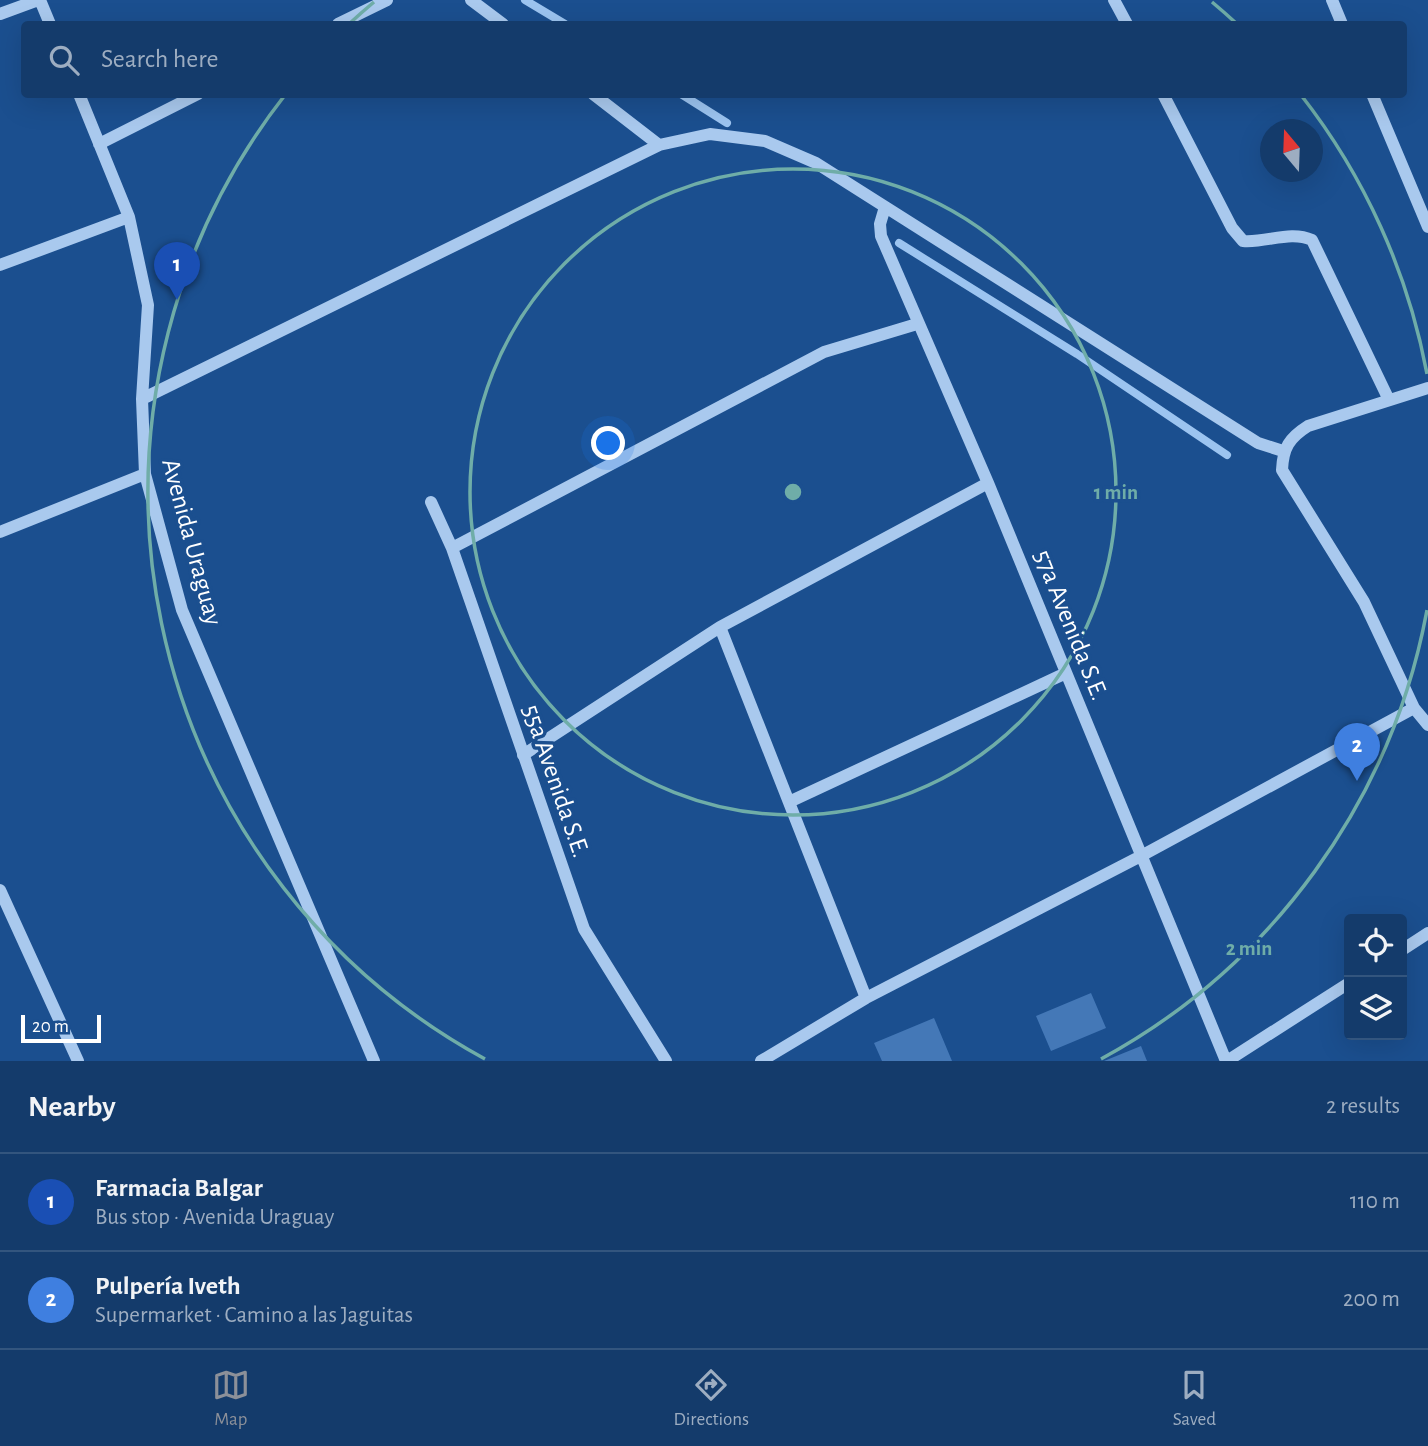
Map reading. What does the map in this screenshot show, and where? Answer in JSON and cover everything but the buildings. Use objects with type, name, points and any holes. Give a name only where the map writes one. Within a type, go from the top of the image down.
[{"type":"street","points":[[0,14],[39,0],[49,21]]},
{"type":"street","points":[[344,21],[387,0]]},
{"type":"street","points":[[471,0],[499,21]]},
{"type":"street","points":[[1114,0],[1124,21]]},
{"type":"street","points":[[1332,0],[1341,21]]},
{"type":"street","name":"Avenida Uraguay","points":[[81,98],[129,217],[148,305],[142,399],[145,474],[182,610],[374,1061]]},
{"type":"street","points":[[99,144],[190,98]]},
{"type":"street","points":[[598,98],[659,145]]},
{"type":"street","points":[[1165,98],[1232,228],[1243,241],[1261,242],[1299,234],[1312,240],[1389,400]]},
{"type":"street","points":[[1374,98],[1428,227]]},
{"type":"street","points":[[142,399],[659,145],[710,134],[765,141],[817,163],[1258,443],[1283,451]]},
{"type":"street","name":"57a Avenida S.E.","points":[[885,207],[880,224],[881,236],[988,483],[1226,1061]]},
{"type":"street","points":[[0,265],[129,217]]},
{"type":"street","points":[[452,548],[824,352],[917,324]]},
{"type":"street","points":[[1428,388],[1308,426],[1293,436],[1283,451],[1282,470],[1293,492],[1364,602],[1414,708],[1428,725]]},
{"type":"street","points":[[0,532],[145,474]]},
{"type":"street","points":[[523,755],[720,627],[988,483]]},
{"type":"street","name":"55a Avenida S.E.","points":[[432,502],[452,548],[584,929],[666,1061]]},
{"type":"street","points":[[720,627],[866,998]]},
{"type":"street","points":[[789,802],[1066,673]]},
{"type":"street","points":[[761,1061],[866,998],[1141,856],[1414,708]]},
{"type":"street","points":[[0,890],[78,1061]]},
{"type":"street","points":[[1407,947],[1428,933]]},
{"type":"street","points":[[1226,1061],[1344,986]]},
{"type":"waterway","points":[[525,0],[560,21]]},
{"type":"waterway","points":[[687,98],[727,123]]},
{"type":"waterway","points":[[899,243],[1077,354],[1227,455]]},
{"type":"place","name":"Farmacia Balgar","points":[[177,300]]},
{"type":"place","name":"Pulpería Iveth","points":[[1357,781]]}]
